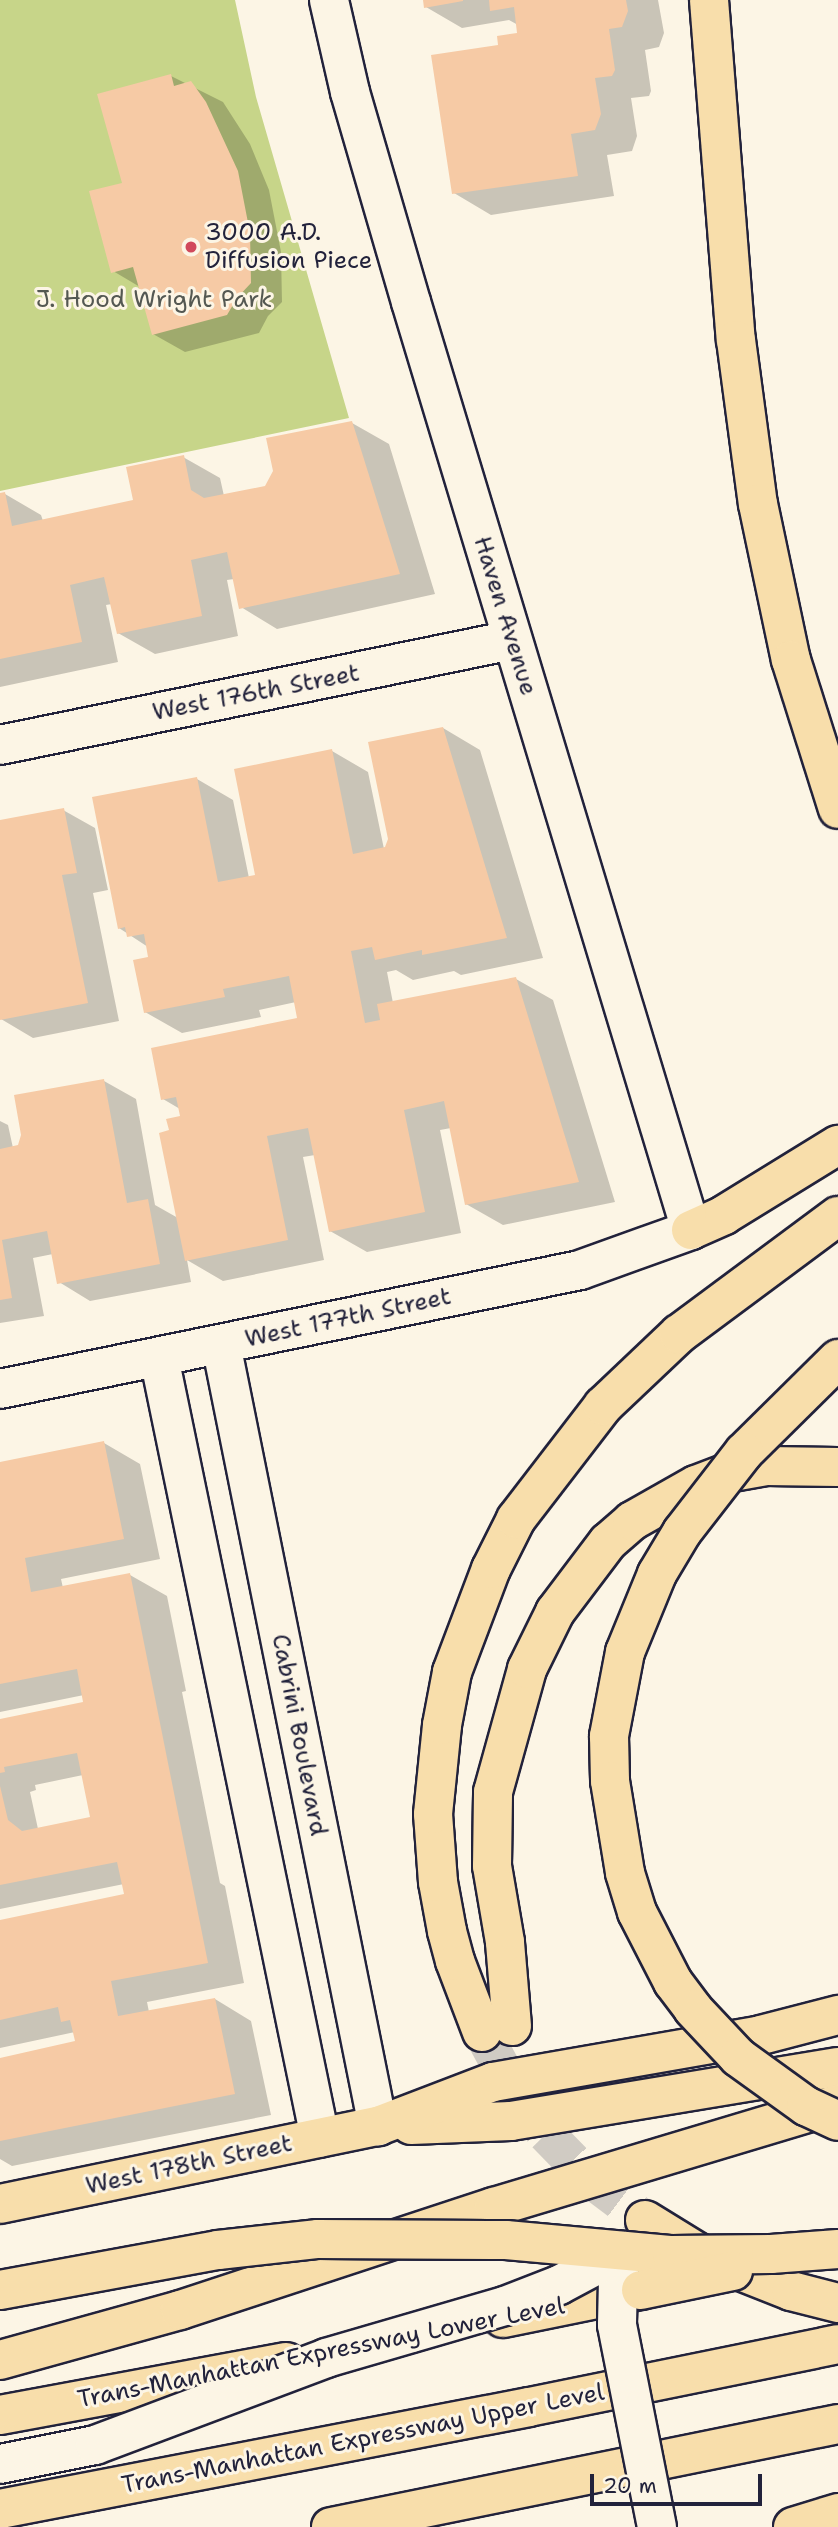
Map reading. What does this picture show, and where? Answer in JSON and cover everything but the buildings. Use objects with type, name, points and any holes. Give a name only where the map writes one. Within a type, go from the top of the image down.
[{"type":"main road","points":[[709,0],[737,351],[755,491],[791,660],[838,809]]},
{"type":"main road","points":[[691,1230],[724,1215],[838,1145]]},
{"type":"main road","points":[[838,1216],[679,1334],[611,1397],[543,1480],[516,1519],[491,1569],[452,1672],[442,1726],[433,1814],[438,1882],[455,1961],[497,2029],[505,1942],[492,1866],[493,1792],[527,1669],[555,1612],[608,1542],[632,1521],[685,1490],[727,1473],[766,1465],[838,1467]]},
{"type":"main road","points":[[838,1359],[744,1452],[682,1532],[657,1574],[629,1641],[614,1699],[609,1736],[610,1780],[625,1873],[637,1912],[655,1952],[693,2009],[738,2057],[806,2106],[838,2121]]},
{"type":"main road","points":[[378,2126],[493,2082],[761,2035],[838,2015]]},
{"type":"main road","points":[[378,2126],[511,2121],[838,2067]]},
{"type":"main road","points":[[0,2360],[180,2310],[494,2207],[838,2104]]},
{"type":"main road","name":"West 178th Street","points":[[0,2204],[378,2126]]},
{"type":"main road","points":[[645,2220],[697,2252],[728,2266],[791,2291],[838,2303]]},
{"type":"main road","points":[[0,2290],[218,2250],[318,2239],[481,2239],[623,2251],[722,2255],[838,2249]]},
{"type":"main road","name":"Trans-Manhattan Expressway Lower Level","points":[[0,2415],[297,2360],[838,2249]]},
{"type":"main road","name":"Trans-Manhattan Expressway Upper Level","points":[[0,2509],[838,2344]]},
{"type":"main road","points":[[331,2527],[838,2424]]},
{"type":"main road","points":[[793,2527],[838,2513]]},
{"type":"street","name":"Haven Avenue","points":[[329,0],[350,92],[512,640],[691,1230]]},
{"type":"street","name":"West 176th Street","points":[[0,745],[512,640]]},
{"type":"street","name":"West 177th Street","points":[[0,1389],[580,1270],[691,1230]]},
{"type":"street","name":"Cabrini Boulevard","points":[[221,1344],[378,2126]]},
{"type":"street","points":[[159,1357],[320,2138]]},
{"type":"street","points":[[0,2464],[94,2445],[327,2358],[505,2306],[559,2286],[623,2251]]},
{"type":"street","points":[[623,2251],[618,2280],[617,2325],[657,2527]]},
{"type":"green space","name":"J. Hood Wright Park","points":[[0,0],[235,0],[256,97],[349,418],[0,491]]},
{"type":"tunnel","points":[[482,2032],[519,2100],[546,2134],[589,2178],[645,2220]]},
{"type":"place","name":"3000 A.D. Diffusion Piece","points":[[191,247]]}]
